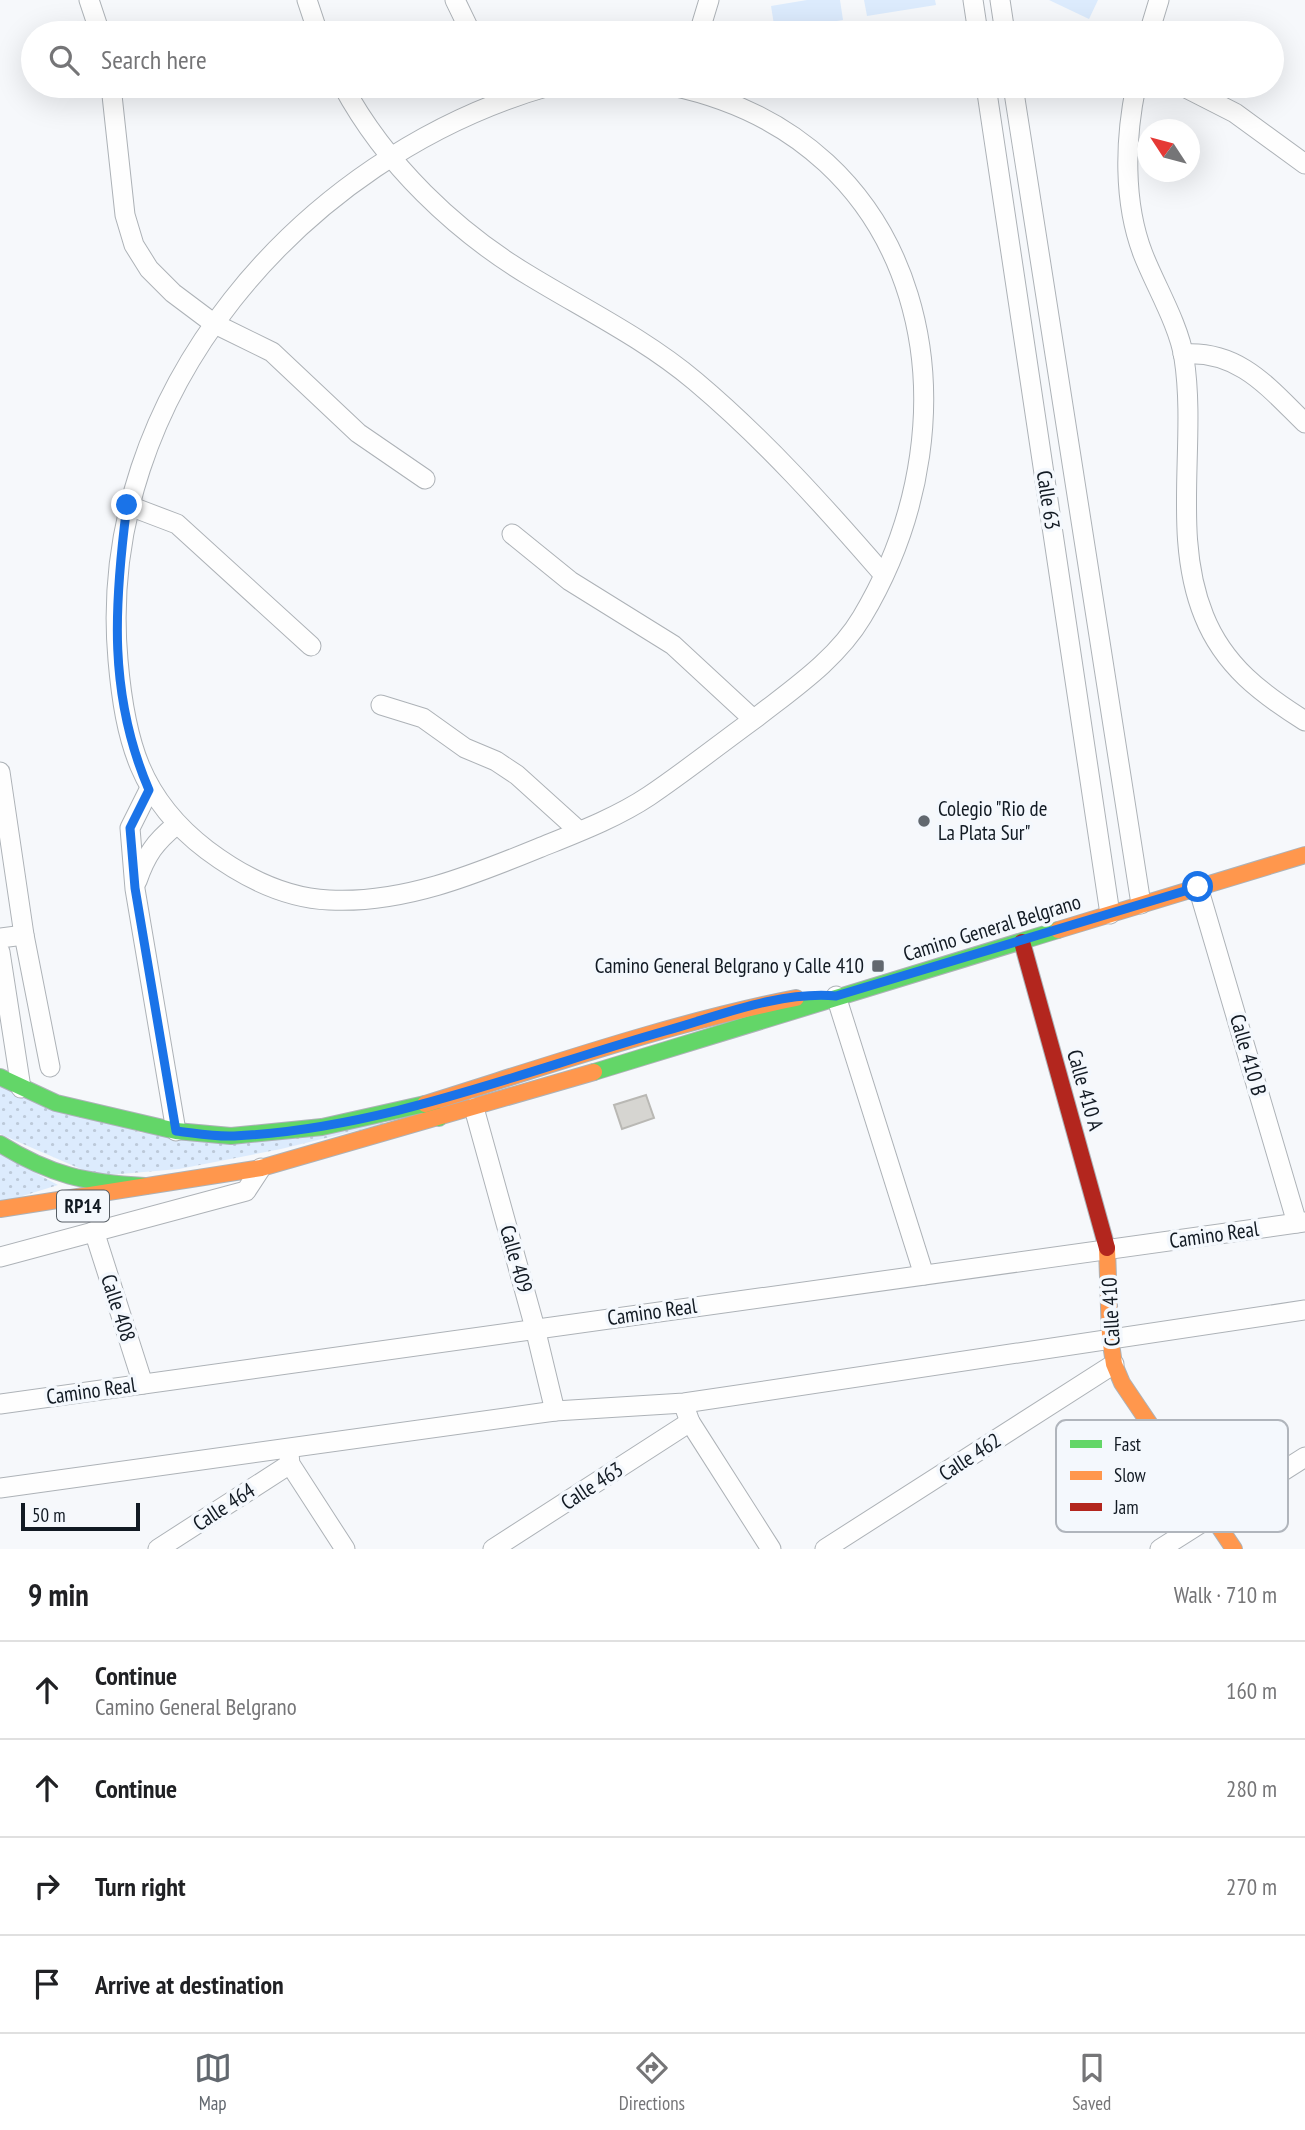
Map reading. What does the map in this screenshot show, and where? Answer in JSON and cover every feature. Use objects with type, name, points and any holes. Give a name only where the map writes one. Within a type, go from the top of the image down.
[{"type":"main road","name":"Camino General Belgrano","points":[[0,1209],[261,1168],[474,1108],[1305,855]]},
{"type":"main road","name":"Calle 410 A","points":[[1022,942],[1108,1250]]},
{"type":"main road","points":[[0,1077],[55,1102],[176,1131],[231,1136],[309,1128],[425,1104],[751,1007],[816,994],[836,996]]},
{"type":"main road","points":[[425,1104],[439,1118]]},
{"type":"main road","points":[[0,1144],[48,1172],[71,1180],[145,1186]]},
{"type":"main road","name":"Camino General Belgrano","points":[[0,1222],[100,1203],[164,1183]]},
{"type":"main road","name":"Calle 410","points":[[1108,1250],[1110,1337],[1114,1364],[1122,1383],[1147,1420]]},
{"type":"main road","name":"Calle 410","points":[[1223,1532],[1234,1549]]},
{"type":"street","points":[[89,0],[96,21]]},
{"type":"street","points":[[307,0],[314,21]]},
{"type":"street","points":[[455,0],[465,21]]},
{"type":"street","points":[[689,21],[695,0]]},
{"type":"street","points":[[703,21],[709,0]]},
{"type":"street","points":[[973,0],[976,21]]},
{"type":"street","points":[[1000,0],[1003,21]]},
{"type":"street","points":[[1153,21],[1159,0]]},
{"type":"street","points":[[112,98],[125,215],[134,245],[149,269],[173,293],[213,323],[272,352],[358,433],[425,479]]},
{"type":"street","points":[[351,98],[406,176],[488,248],[646,344],[695,381],[829,511],[883,575]]},
{"type":"street","points":[[490,98],[349,184],[302,222],[213,323],[157,427],[127,505],[115,625],[127,726],[135,758],[149,790],[176,825],[236,870],[269,887],[324,900],[359,900],[410,891],[476,874],[579,831],[645,799],[753,719],[812,674],[860,621],[906,525],[923,436],[924,372],[909,302],[884,232],[843,176],[811,148],[741,109],[710,98]]},
{"type":"street","name":"Calle 63","points":[[988,98],[1110,914]]},
{"type":"street","name":"Calle 63","points":[[1015,98],[1140,904]]},
{"type":"street","points":[[1135,98],[1128,155],[1131,205],[1142,251],[1183,354],[1188,395],[1187,510],[1193,580],[1203,615],[1218,645],[1259,692],[1305,721]]},
{"type":"street","points":[[1206,98],[1235,113],[1305,164]]},
{"type":"street","points":[[1183,354],[1207,352],[1243,367],[1305,423]]},
{"type":"street","points":[[127,505],[177,524],[311,646]]},
{"type":"street","points":[[512,534],[570,581],[673,645],[753,719]]},
{"type":"street","points":[[382,705],[423,719],[465,748],[496,761],[517,775],[579,831]]},
{"type":"street","points":[[0,772],[24,935],[50,1067]]},
{"type":"street","points":[[149,790],[130,828],[135,888],[176,1131]]},
{"type":"street","points":[[135,888],[145,855],[157,840],[176,825]]},
{"type":"street","name":"Calle 410 B","points":[[1198,887],[1301,1222]]},
{"type":"street","points":[[0,938],[24,935]]},
{"type":"street","points":[[0,952],[22,1088]]},
{"type":"street","points":[[836,996],[924,1275]]},
{"type":"street","name":"Calle 409","points":[[474,1108],[535,1328],[555,1411]]},
{"type":"street","points":[[0,1256],[246,1191],[261,1168]]},
{"type":"street","name":"Camino Real","points":[[0,1404],[1301,1222]]},
{"type":"street","name":"Calle 408","points":[[94,1231],[143,1384]]},
{"type":"street","points":[[0,1488],[289,1457],[555,1411],[684,1403],[1110,1337],[1305,1310]]},
{"type":"street","name":"Calle 462","points":[[825,1549],[1114,1364]]},
{"type":"street","points":[[684,1403],[690,1422],[771,1549]]},
{"type":"street","name":"Calle 463","points":[[493,1549],[690,1422]]},
{"type":"street","points":[[289,1457],[345,1549]]},
{"type":"street","name":"Calle 464","points":[[158,1549],[289,1457]]},
{"type":"street","points":[[1288,1468],[1305,1457]]},
{"type":"street","points":[[1160,1549],[1187,1532]]},
{"type":"shaded area","points":[[807,0],[840,0],[843,20],[773,21],[771,6]]},
{"type":"shaded area","points":[[864,0],[935,0],[936,5],[867,16]]},
{"type":"shaded area","points":[[1049,0],[1098,0],[1089,19]]},
{"type":"shaded area","points":[[0,1086],[142,1133],[387,1123],[281,1149],[179,1169],[97,1176],[0,1134]]},
{"type":"shaded area","points":[[0,1154],[58,1185],[0,1203]]},
{"type":"building","points":[[646,1095],[654,1118],[622,1129],[614,1105]]},
{"type":"traffic: fast","points":[[594,1072],[1058,930]]},
{"type":"traffic: fast","points":[[0,1077],[56,1103],[176,1131],[231,1136],[322,1127],[425,1104],[439,1118]]},
{"type":"traffic: fast","points":[[0,1144],[35,1163],[69,1176],[104,1183],[145,1186]]},
{"type":"traffic: slow","points":[[1058,930],[1305,855]]},
{"type":"traffic: slow","points":[[425,1104],[655,1033],[796,998]]},
{"type":"traffic: slow","points":[[0,1209],[261,1168],[594,1072]]},
{"type":"traffic: slow","points":[[1107,1248],[1110,1337],[1114,1364],[1122,1383],[1147,1420]]},
{"type":"traffic: slow","points":[[1223,1532],[1234,1549]]},
{"type":"traffic: jam","points":[[1022,942],[1107,1248]]},
{"type":"place","name":"Colegio \"Rio de La Plata Sur\"","points":[[924,821]]},
{"type":"place","name":"Camino General Belgrano y Calle 410","points":[[878,966]]},
{"type":"route","points":[[127,505],[115,625],[127,726],[135,758],[149,790],[135,813],[130,828],[135,888],[176,1131],[231,1136],[322,1127],[425,1104],[471,1088],[751,1007],[816,994],[836,996],[1198,887]]}]
